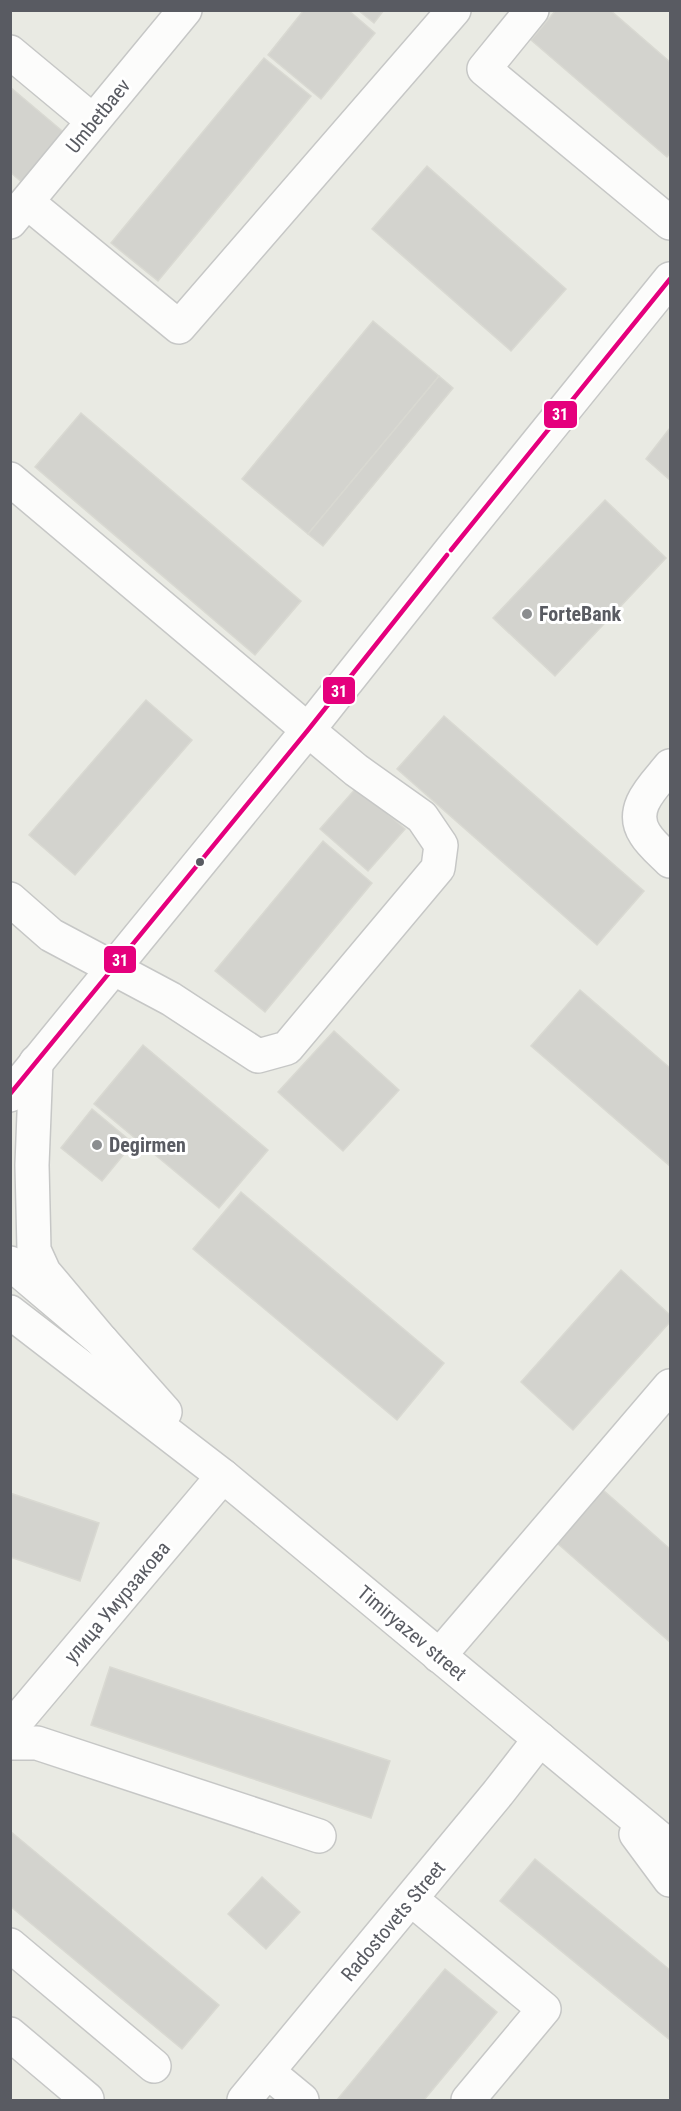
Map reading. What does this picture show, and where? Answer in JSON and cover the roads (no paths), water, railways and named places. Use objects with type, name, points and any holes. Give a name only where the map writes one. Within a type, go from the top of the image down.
[{"type":"street","name":"Umbetbaev","points":[[19,212],[185,10]]},
{"type":"street","points":[[19,212],[179,327],[454,10]]},
{"type":"street","points":[[532,10],[484,69],[670,223]]},
{"type":"street","points":[[10,52],[93,121]]},
{"type":"street","points":[[10,1095],[308,730],[670,279]]},
{"type":"street","points":[[10,480],[356,770],[422,817],[441,844],[438,868],[287,1048],[258,1056],[171,999],[51,935],[10,899]]},
{"type":"street","points":[[670,766],[645,796],[639,813],[644,833],[670,861]]},
{"type":"street","points":[[36,1062],[32,1165],[34,1250],[44,1272],[102,1341]]},
{"type":"street","name":"Timiryazev street","points":[[10,1263],[102,1341],[219,1472]]},
{"type":"street","name":"Timiryazev street","points":[[10,1312],[219,1472],[670,1847]]},
{"type":"street","points":[[439,1656],[670,1386]]},
{"type":"street","name":"улица Умурзакова","points":[[10,1729],[219,1472]]},
{"type":"street","name":"Radostovets Street","points":[[244,2100],[540,1739]]},
{"type":"street","points":[[10,1743],[37,1743],[319,1836]]},
{"type":"street","name":"Timiryazev street","points":[[609,1796],[670,1880]]},
{"type":"street","points":[[411,1899],[544,2009],[468,2100]]},
{"type":"street","points":[[10,1945],[154,2066]]},
{"type":"street","points":[[10,2034],[87,2099]]},
{"type":"street","points":[[268,2072],[302,2100]]},
{"type":"place","name":"ForteBank","points":[[527,614]]},
{"type":"place","name":"Degirmen","points":[[97,1145]]}]
